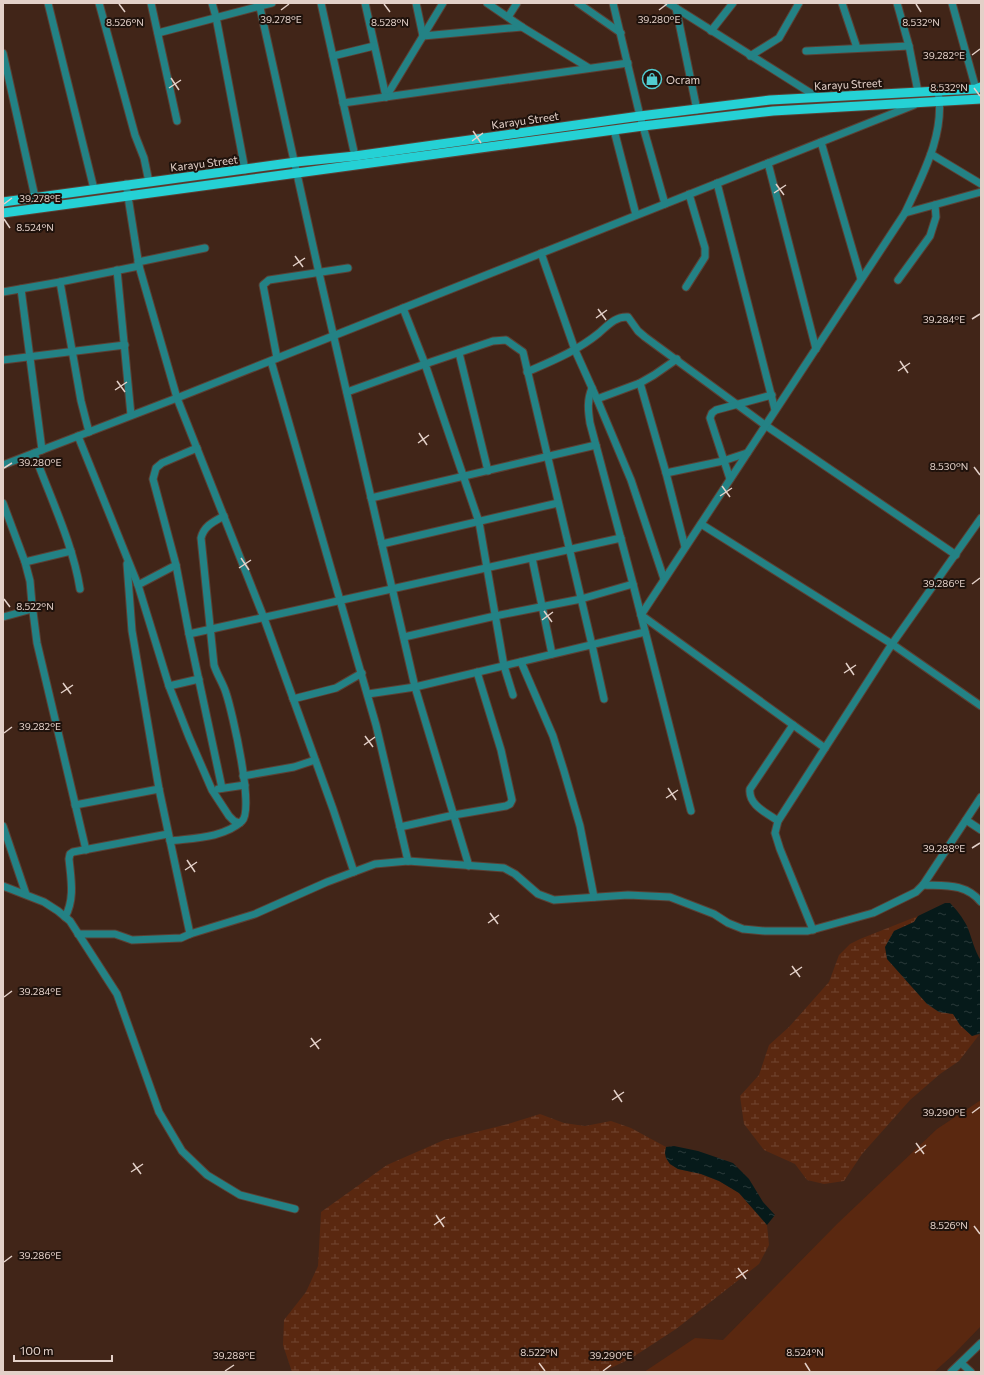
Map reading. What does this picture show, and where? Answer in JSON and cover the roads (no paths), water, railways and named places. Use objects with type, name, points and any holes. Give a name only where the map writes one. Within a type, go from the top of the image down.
[{"type":"main road","name":"Karayu Street","points":[[3,202],[126,184],[245,170],[296,162],[355,156],[640,116],[770,100],[978,88]]},
{"type":"main road","points":[[978,88],[980,101]]},
{"type":"main road","name":"Karayu Street","points":[[3,214],[643,126],[773,111],[940,101],[980,101]]},
{"type":"street","points":[[48,3],[94,189]]},
{"type":"street","points":[[99,3],[135,135],[144,158],[149,182]]},
{"type":"street","points":[[151,3],[177,121]]},
{"type":"street","points":[[212,3],[216,17],[245,170]]},
{"type":"street","points":[[158,33],[272,3]]},
{"type":"street","points":[[321,3],[355,156]]},
{"type":"street","points":[[365,3],[386,97]]},
{"type":"street","points":[[416,3],[423,36]]},
{"type":"street","points":[[386,97],[443,3]]},
{"type":"street","points":[[488,3],[522,27],[589,68]]},
{"type":"street","points":[[508,17],[517,3]]},
{"type":"street","points":[[578,3],[620,33]]},
{"type":"street","points":[[613,3],[640,116],[665,204]]},
{"type":"street","points":[[668,3],[817,97]]},
{"type":"street","points":[[711,30],[733,3]]},
{"type":"street","points":[[750,56],[779,38],[799,3]]},
{"type":"street","points":[[842,3],[857,48]]},
{"type":"street","points":[[897,3],[909,46],[918,92]]},
{"type":"street","points":[[952,3],[978,88]]},
{"type":"street","points":[[260,5],[296,162],[297,173],[319,273],[415,687],[469,866]]},
{"type":"street","points":[[676,8],[697,110]]},
{"type":"street","points":[[423,36],[522,27]]},
{"type":"street","points":[[333,56],[374,46]]},
{"type":"street","points":[[806,51],[909,46]]},
{"type":"street","points":[[3,53],[35,197]]},
{"type":"street","points":[[343,103],[628,63]]},
{"type":"street","points":[[641,615],[905,213],[931,154],[938,120],[940,101],[938,91]]},
{"type":"street","points":[[3,465],[274,360],[920,102]]},
{"type":"street","points":[[614,130],[636,215]]},
{"type":"street","points":[[821,142],[861,279]]},
{"type":"street","points":[[931,154],[981,184]]},
{"type":"street","points":[[768,163],[816,349]]},
{"type":"street","points":[[717,183],[776,410]]},
{"type":"street","points":[[126,184],[138,264],[177,398],[264,618],[354,872]]},
{"type":"street","points":[[905,213],[981,192]]},
{"type":"street","points":[[686,287],[705,257],[705,248],[689,194]]},
{"type":"street","points":[[898,280],[930,236],[936,217],[935,205]]},
{"type":"street","points":[[3,292],[117,270],[205,248]]},
{"type":"street","points":[[541,253],[575,350],[631,480],[664,579]]},
{"type":"street","points":[[348,268],[269,280],[263,285],[274,360],[340,600],[368,694],[408,861]]},
{"type":"street","points":[[117,270],[131,415]]},
{"type":"street","points":[[60,282],[81,401],[89,432]]},
{"type":"street","points":[[21,289],[42,450]]},
{"type":"street","points":[[403,308],[425,364],[479,522],[504,666],[513,695]]},
{"type":"street","points":[[527,372],[575,350],[614,320],[622,317],[628,317],[638,331],[765,425],[956,555]]},
{"type":"street","points":[[347,392],[493,341],[506,340],[523,352],[604,699]]},
{"type":"street","points":[[3,360],[125,345]]},
{"type":"street","points":[[459,353],[488,471]]},
{"type":"street","points":[[597,399],[640,383],[677,360]]},
{"type":"street","points":[[640,383],[666,473],[685,547]]},
{"type":"street","points":[[592,388],[588,397],[588,408],[596,445],[691,812]]},
{"type":"street","points":[[730,479],[710,418],[712,413],[716,410],[772,395]]},
{"type":"street","points":[[78,436],[138,585],[170,686],[189,737],[212,790],[229,816],[234,821],[240,823]]},
{"type":"street","points":[[371,498],[596,445]]},
{"type":"street","points":[[197,448],[162,463],[156,468],[153,479],[176,565],[189,634],[222,788]]},
{"type":"street","points":[[666,473],[723,461],[748,452]]},
{"type":"street","points":[[34,453],[71,551],[77,570],[80,589]]},
{"type":"street","points":[[3,503],[25,562],[30,582],[37,643],[86,850]]},
{"type":"street","points":[[382,544],[558,503]]},
{"type":"street","points":[[65,917],[69,910],[72,895],[69,859],[70,854],[73,852],[169,837],[212,835],[228,830],[240,823],[244,820],[246,815],[245,785],[239,744],[226,691],[214,665],[201,538],[203,530],[224,516]]},
{"type":"street","points":[[813,930],[775,834],[778,821],[784,809],[892,644],[981,518]]},
{"type":"street","points":[[701,524],[892,644],[981,706]]},
{"type":"street","points":[[189,634],[488,569],[621,538]]},
{"type":"street","points":[[25,562],[71,551]]},
{"type":"street","points":[[126,556],[132,631],[155,758],[159,789],[190,934]]},
{"type":"street","points":[[532,558],[552,654]]},
{"type":"street","points":[[138,585],[176,565]]},
{"type":"street","points":[[404,637],[495,616],[581,599],[633,584]]},
{"type":"street","points":[[3,617],[32,609]]},
{"type":"street","points":[[641,615],[825,748]]},
{"type":"street","points":[[368,694],[415,687],[645,632]]},
{"type":"street","points":[[521,662],[553,736],[564,771],[580,826],[594,897]]},
{"type":"street","points":[[400,827],[510,804],[512,800],[501,750],[478,672]]},
{"type":"street","points":[[293,699],[336,688],[362,673]]},
{"type":"street","points":[[170,686],[199,679]]},
{"type":"street","points":[[778,821],[754,804],[751,799],[750,789],[793,725]]},
{"type":"street","points":[[243,776],[294,767],[315,760]]},
{"type":"street","points":[[212,790],[245,785]]},
{"type":"street","points":[[75,805],[159,789]]},
{"type":"street","points":[[78,934],[115,934],[132,940],[181,938],[255,914],[326,882],[375,864],[408,861],[504,868],[515,874],[538,894],[554,900],[628,895],[670,897],[714,914],[728,924],[743,929],[765,931],[808,931],[873,913],[916,892],[922,886],[981,797]]},
{"type":"street","points":[[966,820],[981,830]]},
{"type":"street","points":[[3,826],[26,894]]},
{"type":"street","points":[[3,886],[44,902],[70,921],[117,994],[159,1112],[182,1151],[207,1175],[240,1195],[295,1209]]},
{"type":"street","points":[[922,886],[959,887],[970,891],[981,902]]},
{"type":"street","points":[[951,1372],[981,1343]]},
{"type":"street","points":[[961,1363],[971,1372]]},
{"type":"water","points":[[945,903],[950,903],[964,920],[981,961],[981,1033],[972,1036],[960,1025],[953,1014],[939,1012],[927,1004],[887,959],[885,947],[894,931],[914,922],[918,916]]},
{"type":"water","points":[[674,1146],[698,1151],[733,1163],[749,1179],[763,1202],[775,1215],[767,1225],[739,1193],[719,1181],[701,1174],[678,1169],[670,1164],[666,1158],[666,1147]]},
{"type":"place","name":"Ocram","points":[[652,79]]}]
